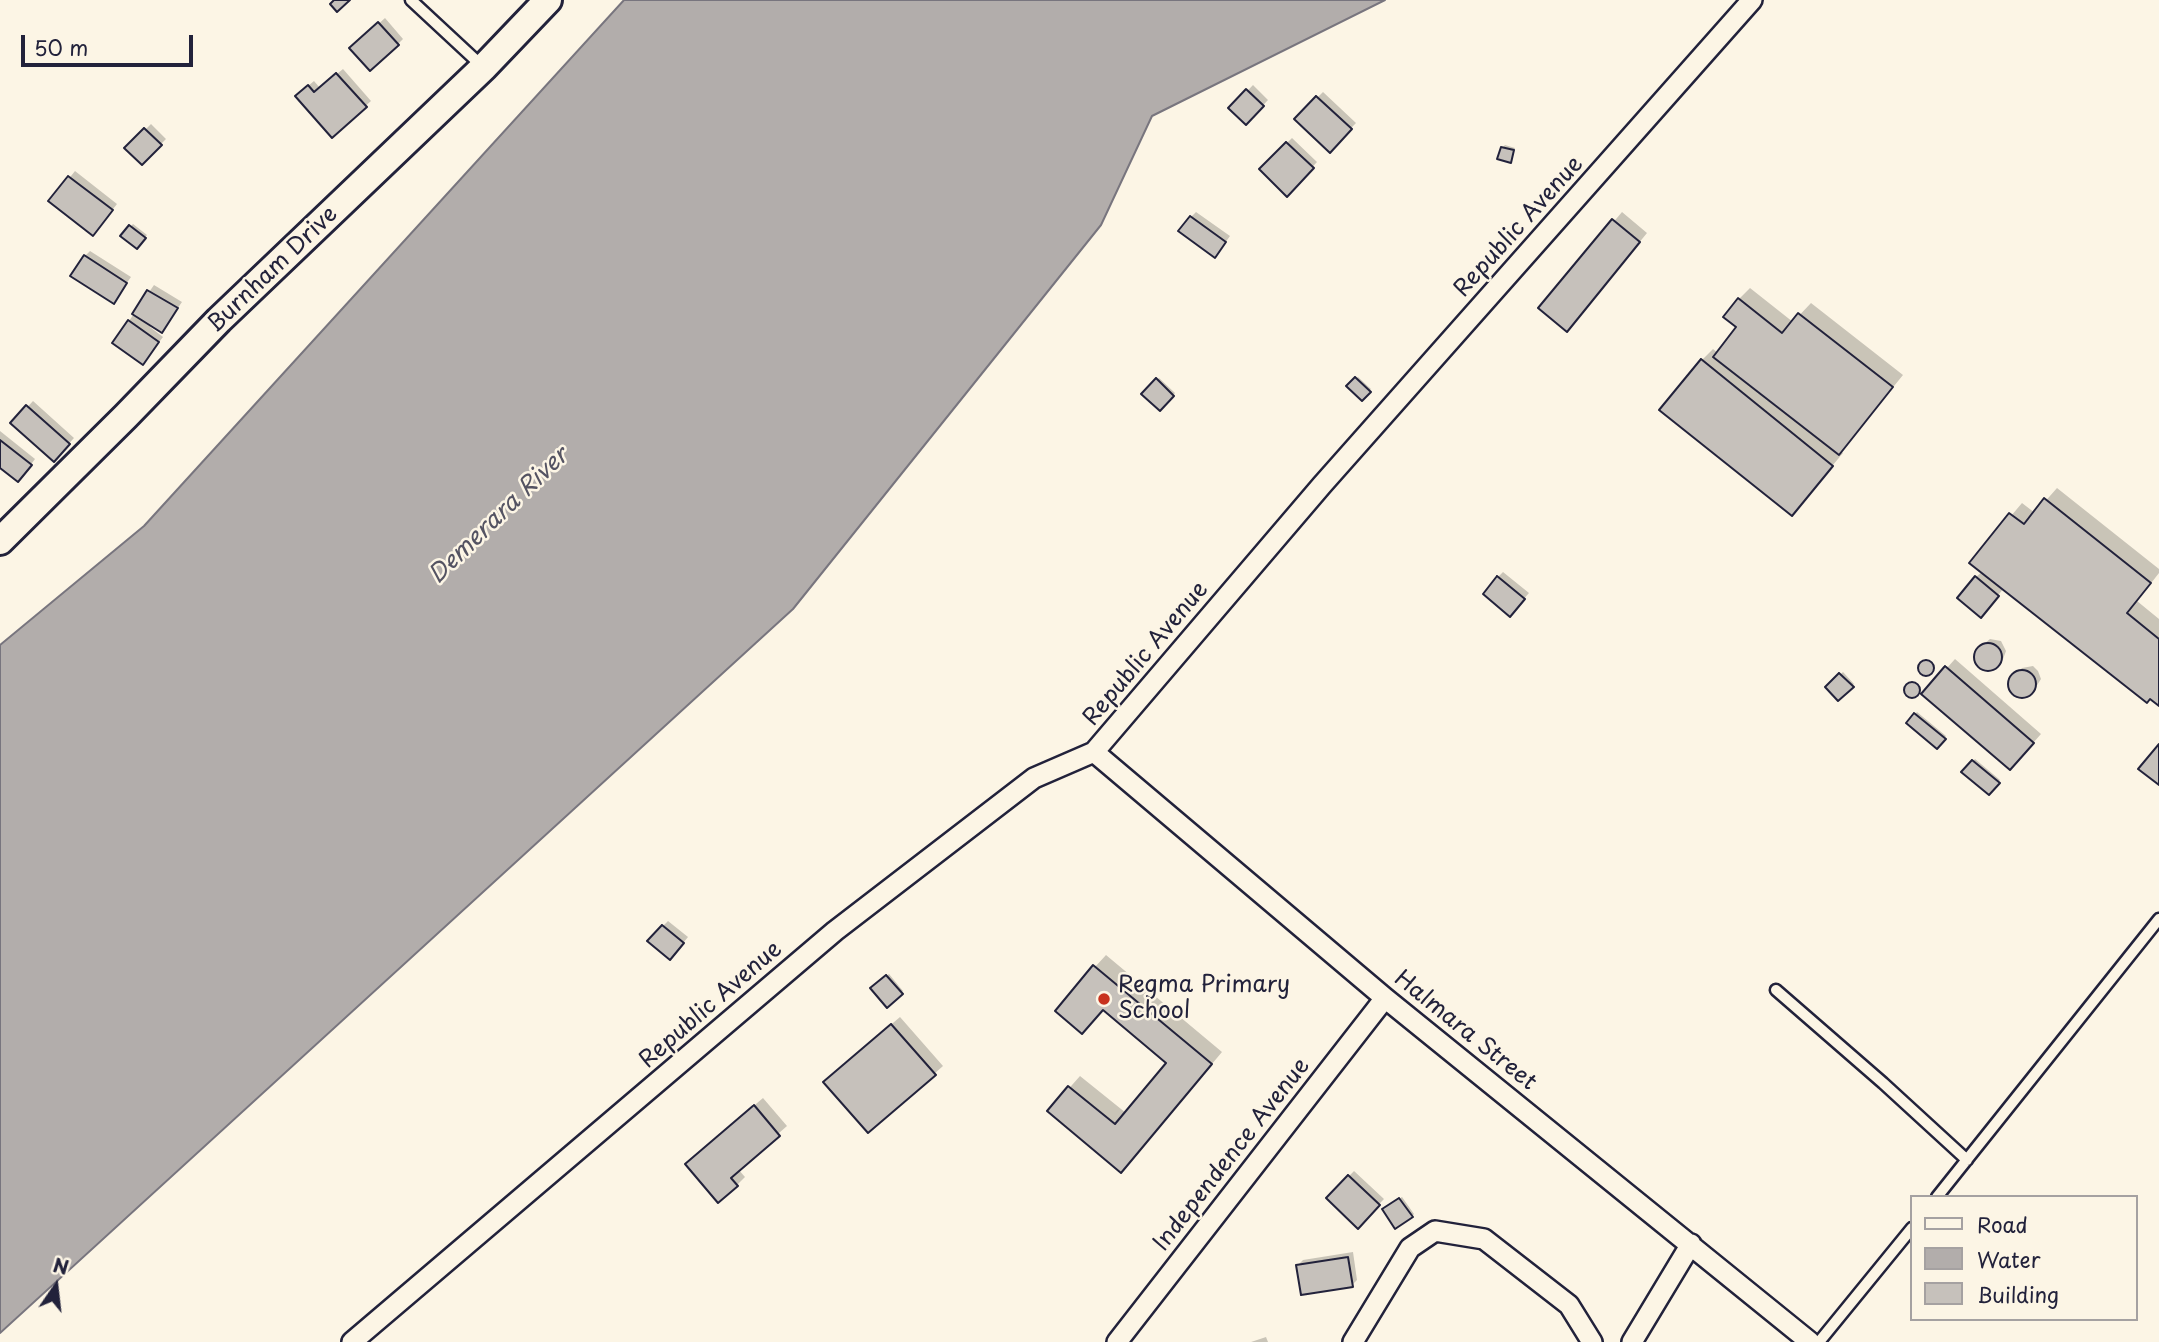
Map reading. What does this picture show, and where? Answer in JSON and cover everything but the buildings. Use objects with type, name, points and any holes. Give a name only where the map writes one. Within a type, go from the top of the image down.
[{"type":"street","name":"Burnham Drive","points":[[0,541],[219,320],[484,67],[548,0]]},
{"type":"street","name":"Republic Avenue","points":[[352,1342],[835,931],[1034,778],[1094,752],[1322,485],[1752,0]]},
{"type":"street","name":"Halmara Street","points":[[1094,752],[1385,998],[1810,1342]]},
{"type":"street","name":"Independence Avenue","points":[[1117,1342],[1385,998]]},
{"type":"street","points":[[1353,1342],[1410,1248],[1435,1231],[1484,1239],[1569,1305],[1592,1342]]},
{"type":"street","points":[[1632,1342],[1691,1244]]},
{"type":"lane","points":[[411,0],[484,67]]},
{"type":"lane","points":[[1939,1195],[2159,919]]},
{"type":"lane","points":[[1776,990],[1967,1160]]},
{"type":"lane","points":[[1819,1342],[1910,1230]]},
{"type":"water","name":"Demerara River","points":[[624,0],[1385,0],[1152,116],[1101,225],[793,609],[0,1333],[0,645],[144,526]]},
{"type":"place","name":"Regma Primary School","points":[[1104,999]]}]
